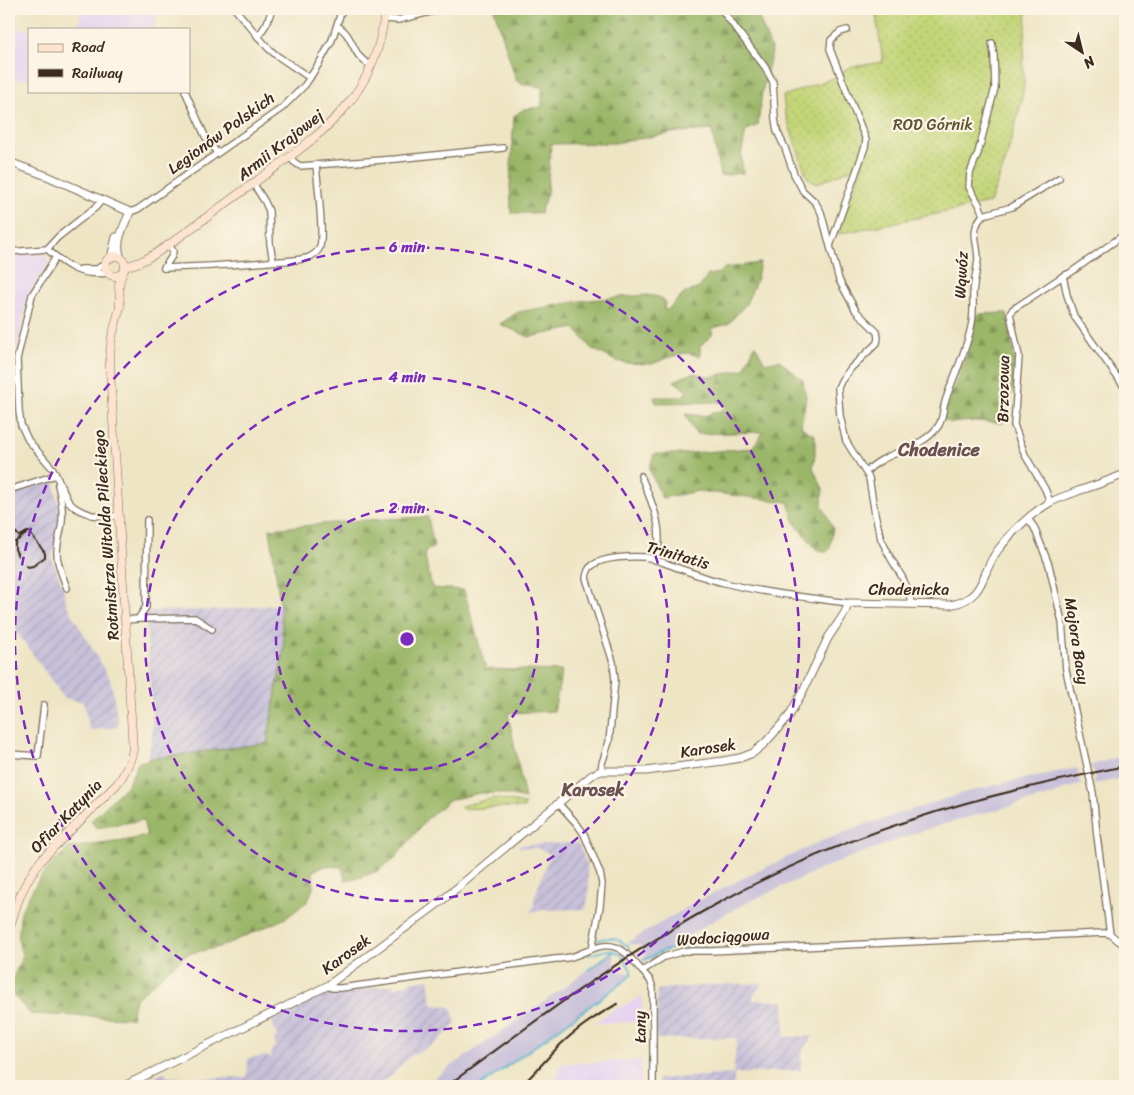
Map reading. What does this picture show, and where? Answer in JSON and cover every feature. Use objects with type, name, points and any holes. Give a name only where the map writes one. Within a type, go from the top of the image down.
[{"type":"main road","name":"Armii Krajowej","points":[[123,265],[148,258],[167,246],[320,134],[353,98],[365,79],[378,47],[385,9]]},
{"type":"main road","points":[[116,256],[123,265],[115,276],[109,274],[106,270],[108,260],[116,256]]},
{"type":"main road","name":"Rotmistrza Witolda Pileckiego","points":[[123,265],[119,284],[120,307],[111,343],[110,370],[133,750]]},
{"type":"main road","name":"Rotmistrza Witolda Pileckiego","points":[[109,274],[115,284],[116,318]]},
{"type":"main road","name":"Ofiar Katynia","points":[[9,931],[19,896],[33,870],[117,784],[128,767],[133,750]]},
{"type":"street","points":[[235,9],[276,55],[310,78]]},
{"type":"street","points":[[258,37],[267,23],[272,9]]},
{"type":"street","name":"Legionów Polskich","points":[[130,212],[138,209],[282,108],[310,78],[320,62],[332,40],[342,9]]},
{"type":"street","points":[[384,20],[398,20],[442,9]]},
{"type":"street","points":[[721,9],[765,68],[773,82],[777,131],[803,191],[815,202],[821,212],[838,280],[856,311],[877,332],[877,343],[851,368],[841,381],[838,388],[840,416],[846,441],[869,478],[874,514],[881,538],[902,577],[912,604]]},
{"type":"street","points":[[337,26],[348,34],[363,61],[371,65]]},
{"type":"street","points":[[830,246],[865,148],[866,140],[830,49],[831,40],[840,32],[847,30]]},
{"type":"street","points":[[992,43],[995,88],[978,152],[970,174],[969,187],[979,204],[983,216],[1012,207],[1059,178]]},
{"type":"street","points":[[185,92],[205,136],[217,153]]},
{"type":"street","points":[[290,157],[300,166],[396,159],[503,148]]},
{"type":"street","points":[[9,162],[47,176],[130,212],[115,238],[108,260],[101,267],[93,270],[71,267]]},
{"type":"street","points":[[167,246],[173,251],[164,268],[273,262],[306,258],[314,254],[319,250],[321,244],[316,165]]},
{"type":"street","points":[[253,183],[269,212],[270,244],[273,262]]},
{"type":"street","points":[[47,250],[58,237],[102,200]]},
{"type":"street","name":"Wąwóz","points":[[866,472],[875,463],[915,446],[940,424],[944,404],[972,327],[978,258],[975,236],[979,221],[983,216]]},
{"type":"street","points":[[123,226],[118,248],[123,265]]},
{"type":"street","points":[[1124,384],[1074,316],[1063,276],[1125,234]]},
{"type":"street","points":[[9,252],[47,250],[71,267],[87,273],[109,274]]},
{"type":"street","points":[[56,258],[32,295],[18,359],[21,425],[28,440],[53,469],[68,501],[79,510],[98,516],[119,516]]},
{"type":"street","name":"Brzozowa","points":[[1050,502],[1045,489],[1024,455],[1014,425],[1018,356],[1010,314],[1013,309],[1063,276]]},
{"type":"street","name":"Chodenicka","points":[[849,603],[950,605],[966,601],[978,589],[998,550],[1028,519],[1050,502],[1125,474]]},
{"type":"street","points":[[641,476],[658,520],[660,540],[655,560]]},
{"type":"street","points":[[9,490],[56,477]]},
{"type":"street","points":[[56,477],[62,522],[57,556],[67,588]]},
{"type":"street","name":"Majora Bacy","points":[[1028,519],[1034,527],[1048,565],[1062,622],[1066,670],[1095,804],[1097,836],[1110,934]]},
{"type":"street","points":[[138,620],[146,607],[147,520]]},
{"type":"street","name":"Trinitatis","points":[[601,771],[609,742],[615,680],[613,662],[586,578],[587,571],[591,565],[612,558],[646,557],[723,583],[849,603]]},
{"type":"street","name":"Karosek","points":[[124,1086],[327,986],[439,903],[592,775],[601,771],[656,769],[723,761],[753,753],[765,744],[788,716],[804,691],[828,638],[849,603]]},
{"type":"street","points":[[125,620],[195,618],[212,630]]},
{"type":"street","points":[[9,754],[38,756],[44,705]]},
{"type":"street","points":[[558,803],[578,824],[584,834],[600,873],[602,884],[600,906],[592,949]]},
{"type":"street","points":[[1110,934],[1125,946]]},
{"type":"street","name":"Wodociągowa","points":[[642,971],[664,956],[684,950],[1110,934]]},
{"type":"street","points":[[327,986],[342,988],[570,957],[605,945],[616,947],[626,953],[642,971]]},
{"type":"street","name":"Łany","points":[[642,971],[650,980],[653,988],[653,1086]]},
{"type":"shaded area","points":[[79,9],[160,9],[157,12],[154,28],[79,28],[77,26],[81,16]]},
{"type":"shaded area","points":[[9,26],[28,30],[28,79],[9,80]]},
{"type":"shaded area","points":[[17,254],[47,255],[48,263],[26,300],[15,361],[9,362],[9,256]]},
{"type":"shaded area","points":[[54,482],[59,509],[58,534],[52,558],[67,605],[111,681],[119,727],[90,730],[83,702],[64,698],[9,621],[9,495]]},
{"type":"shaded area","points":[[280,604],[284,646],[267,744],[148,759],[152,736],[152,701],[146,611],[223,610]]},
{"type":"shaded area","points":[[1125,755],[1125,778],[1093,784],[1095,779],[1093,770],[1088,766]]},
{"type":"shaded area","points":[[1076,768],[1079,770],[1079,782],[1083,784],[1065,789],[1053,795],[921,831],[835,863],[746,903],[642,963],[641,960],[645,954],[639,945],[625,944],[691,905],[735,882],[824,840],[963,793]]},
{"type":"shaded area","points":[[577,843],[587,866],[589,892],[586,909],[530,912],[534,906],[534,899],[550,854],[537,848],[519,848],[520,845]]},
{"type":"shaded area","points":[[614,951],[614,962],[620,971],[634,974],[481,1086],[423,1086],[545,1001]]},
{"type":"shaded area","points":[[429,979],[432,1005],[448,1006],[452,1009],[456,1024],[436,1043],[411,1056],[393,1075],[374,1086],[136,1086],[165,1072],[168,1077],[247,1077],[248,1058],[266,1056],[271,1058],[272,1049],[276,1047],[274,1040],[277,1036],[271,1019],[321,996],[330,994],[333,996],[341,994],[341,992],[390,985],[398,988],[399,986],[409,984],[409,982]]},
{"type":"shaded area","points":[[763,983],[752,1000],[785,1001],[784,1037],[813,1036],[801,1055],[801,1070],[734,1074],[734,1086],[658,1086],[658,1079],[733,1074],[737,1038],[656,1039],[657,990]]},
{"type":"shaded area","points":[[642,997],[642,1022],[594,1023],[612,1011]]},
{"type":"shaded area","points":[[641,1060],[641,1086],[554,1086],[561,1064]]},
{"type":"green space","points":[[494,9],[756,10],[772,52],[762,92],[758,125],[746,131],[741,155],[743,173],[720,176],[712,130],[678,132],[615,143],[551,144],[547,193],[540,213],[511,213],[510,185],[514,116],[524,109],[542,107],[542,87],[521,84],[516,80]]},
{"type":"green space","name":"ROD Górnik","points":[[884,9],[1027,9],[1023,68],[1024,84],[1021,103],[1006,160],[990,203],[838,234],[863,164],[816,184],[807,177],[785,113],[783,96],[844,74],[843,70],[883,62],[876,15]]},
{"type":"green space","points":[[760,263],[756,281],[746,304],[728,324],[713,328],[712,335],[700,346],[700,356],[686,353],[652,364],[626,363],[616,361],[591,348],[575,328],[529,337],[500,324],[518,312],[581,301],[619,297],[648,295],[659,297],[666,302],[664,307],[666,311],[685,293],[699,288],[708,275],[719,273],[725,268]]},
{"type":"green space","points":[[1007,313],[1015,364],[1013,388],[1003,423],[974,421],[951,423],[942,418],[969,349],[978,314]]},
{"type":"green space","points":[[755,345],[765,363],[779,360],[803,380],[806,397],[801,426],[815,435],[813,468],[823,489],[822,505],[833,528],[830,547],[827,552],[816,549],[795,523],[788,502],[699,491],[662,498],[649,469],[654,454],[681,454],[752,448],[764,432],[696,434],[685,414],[704,416],[726,409],[723,402],[656,403],[654,397],[682,397],[687,391],[674,381],[693,373],[711,377],[744,369]]},
{"type":"green space","points":[[428,517],[434,547],[424,552],[432,588],[464,590],[486,669],[562,671],[554,711],[508,713],[525,799],[499,793],[480,793],[449,800],[427,819],[395,858],[378,871],[362,877],[345,880],[342,867],[325,866],[313,871],[313,888],[308,901],[286,918],[220,947],[187,954],[135,999],[131,1018],[30,1014],[10,991],[10,985],[22,957],[18,939],[21,911],[40,878],[69,848],[147,836],[143,820],[96,828],[91,821],[128,784],[138,763],[148,759],[267,743],[284,646],[270,529],[364,520]]},
{"type":"green space","points":[[494,798],[525,804],[524,808],[462,809],[461,806],[481,801]]},
{"type":"waterway","points":[[598,940],[615,939],[629,947]]},
{"type":"waterway","points":[[644,960],[663,951],[678,947],[706,945]]},
{"type":"waterway","points":[[480,1086],[627,979],[631,974],[631,970],[621,954],[608,950],[588,955]]},
{"type":"waterway","points":[[588,970],[614,951]]},
{"type":"railway","points":[[10,527],[19,536],[29,532],[45,553],[45,557],[33,566],[26,566]]},
{"type":"railway","points":[[18,556],[15,542],[26,534]]},
{"type":"railway","points":[[447,1086],[547,1012],[615,965],[686,921],[780,871],[872,833],[935,812],[1005,793],[1125,766]]},
{"type":"railway","points":[[521,1086],[567,1038],[617,1004]]},
{"type":"district","name":"Chodenice","points":[[939,450]]},
{"type":"district","name":"Karosek","points":[[593,790]]}]
